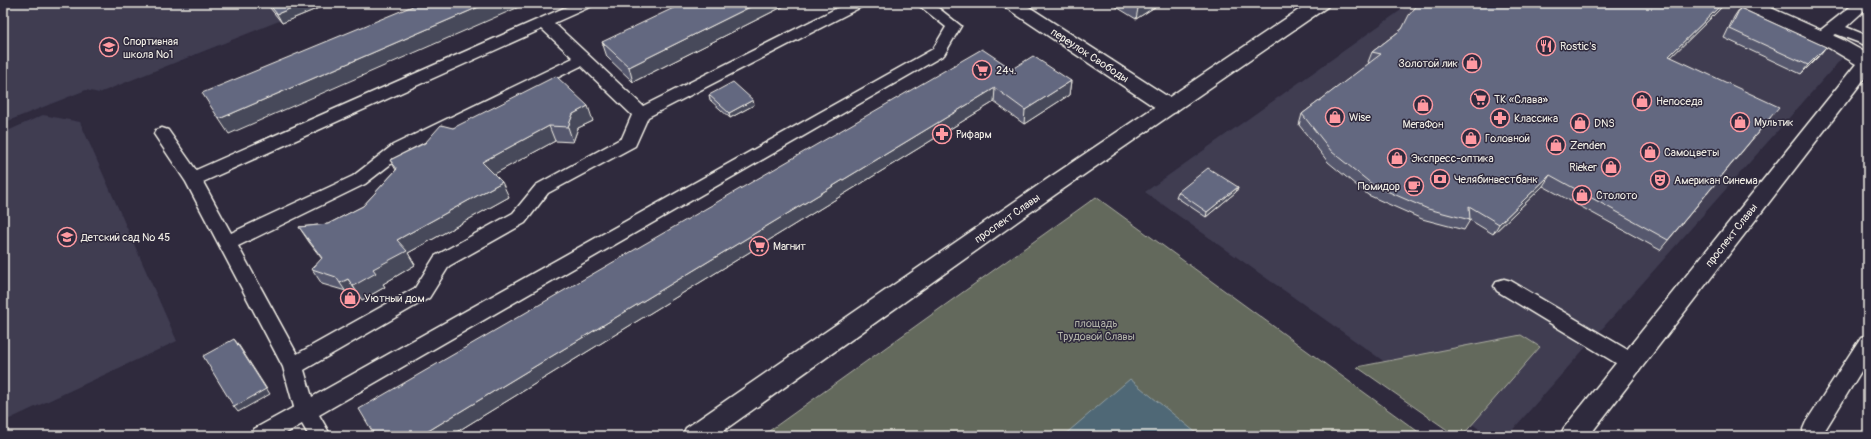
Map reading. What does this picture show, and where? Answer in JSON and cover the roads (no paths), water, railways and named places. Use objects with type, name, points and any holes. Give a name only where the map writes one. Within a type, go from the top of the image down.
[{"type":"street","name":"переулок Свободы","points":[[1011,3],[1169,107]]},
{"type":"street","name":"проспект Славы","points":[[695,436],[1321,3]]},
{"type":"street","name":"проспект Славы","points":[[1573,436],[1868,55],[1830,36],[1745,3]]},
{"type":"lane","points":[[193,179],[587,3]]},
{"type":"lane","points":[[293,366],[422,293],[442,261],[519,218],[542,189],[629,142],[641,114],[858,3]]},
{"type":"lane","points":[[262,436],[939,52],[954,26],[923,3]]},
{"type":"lane","points":[[1830,36],[1864,3]]},
{"type":"lane","points":[[544,22],[641,114]]},
{"type":"lane","points":[[227,243],[359,180],[399,149],[583,59]]},
{"type":"lane","points":[[162,134],[193,179],[293,366],[305,411],[320,436]]},
{"type":"lane","points":[[1504,286],[1631,362]]},
{"type":"lane","points":[[1815,436],[1814,429],[1868,343]]},
{"type":"water","points":[[1130,379],[1200,436],[1063,436]]},
{"type":"place","name":"Rostiс's","points":[[1546,46]]},
{"type":"place","name":"Спортивная школа №1","points":[[109,47]]},
{"type":"place","name":"Золотой лик","points":[[1472,63]]},
{"type":"place","name":"24ч.","points":[[982,70]]},
{"type":"place","name":"ТК «Слава»","points":[[1480,99]]},
{"type":"place","name":"Непоседа","points":[[1642,101]]},
{"type":"place","name":"МегаФон","points":[[1423,105]]},
{"type":"place","name":"Wise","points":[[1335,117]]},
{"type":"place","name":"Классика","points":[[1500,118]]},
{"type":"place","name":"Мультик","points":[[1740,122]]},
{"type":"place","name":"DNS","points":[[1580,123]]},
{"type":"place","name":"Рифарм","points":[[942,134]]},
{"type":"place","name":"Головной","points":[[1471,138]]},
{"type":"place","name":"Zenden","points":[[1556,145]]},
{"type":"place","name":"Самоцветы","points":[[1650,152]]},
{"type":"place","name":"Экспресс-оптика","points":[[1397,158]]},
{"type":"place","name":"Rieker","points":[[1611,167]]},
{"type":"place","name":"Челябинвестбанк","points":[[1440,179]]},
{"type":"place","name":"Американ Синема","points":[[1660,180]]},
{"type":"place","name":"Помидор","points":[[1414,186]]},
{"type":"place","name":"Столото","points":[[1582,195]]},
{"type":"place","name":"Детский сад № 45","points":[[67,237]]},
{"type":"place","name":"Магнит","points":[[759,246]]},
{"type":"place","name":"Уютный дом","points":[[350,298]]},
{"type":"park label","name":"площадь Трудовой Славы","points":[[1096,329]]}]
